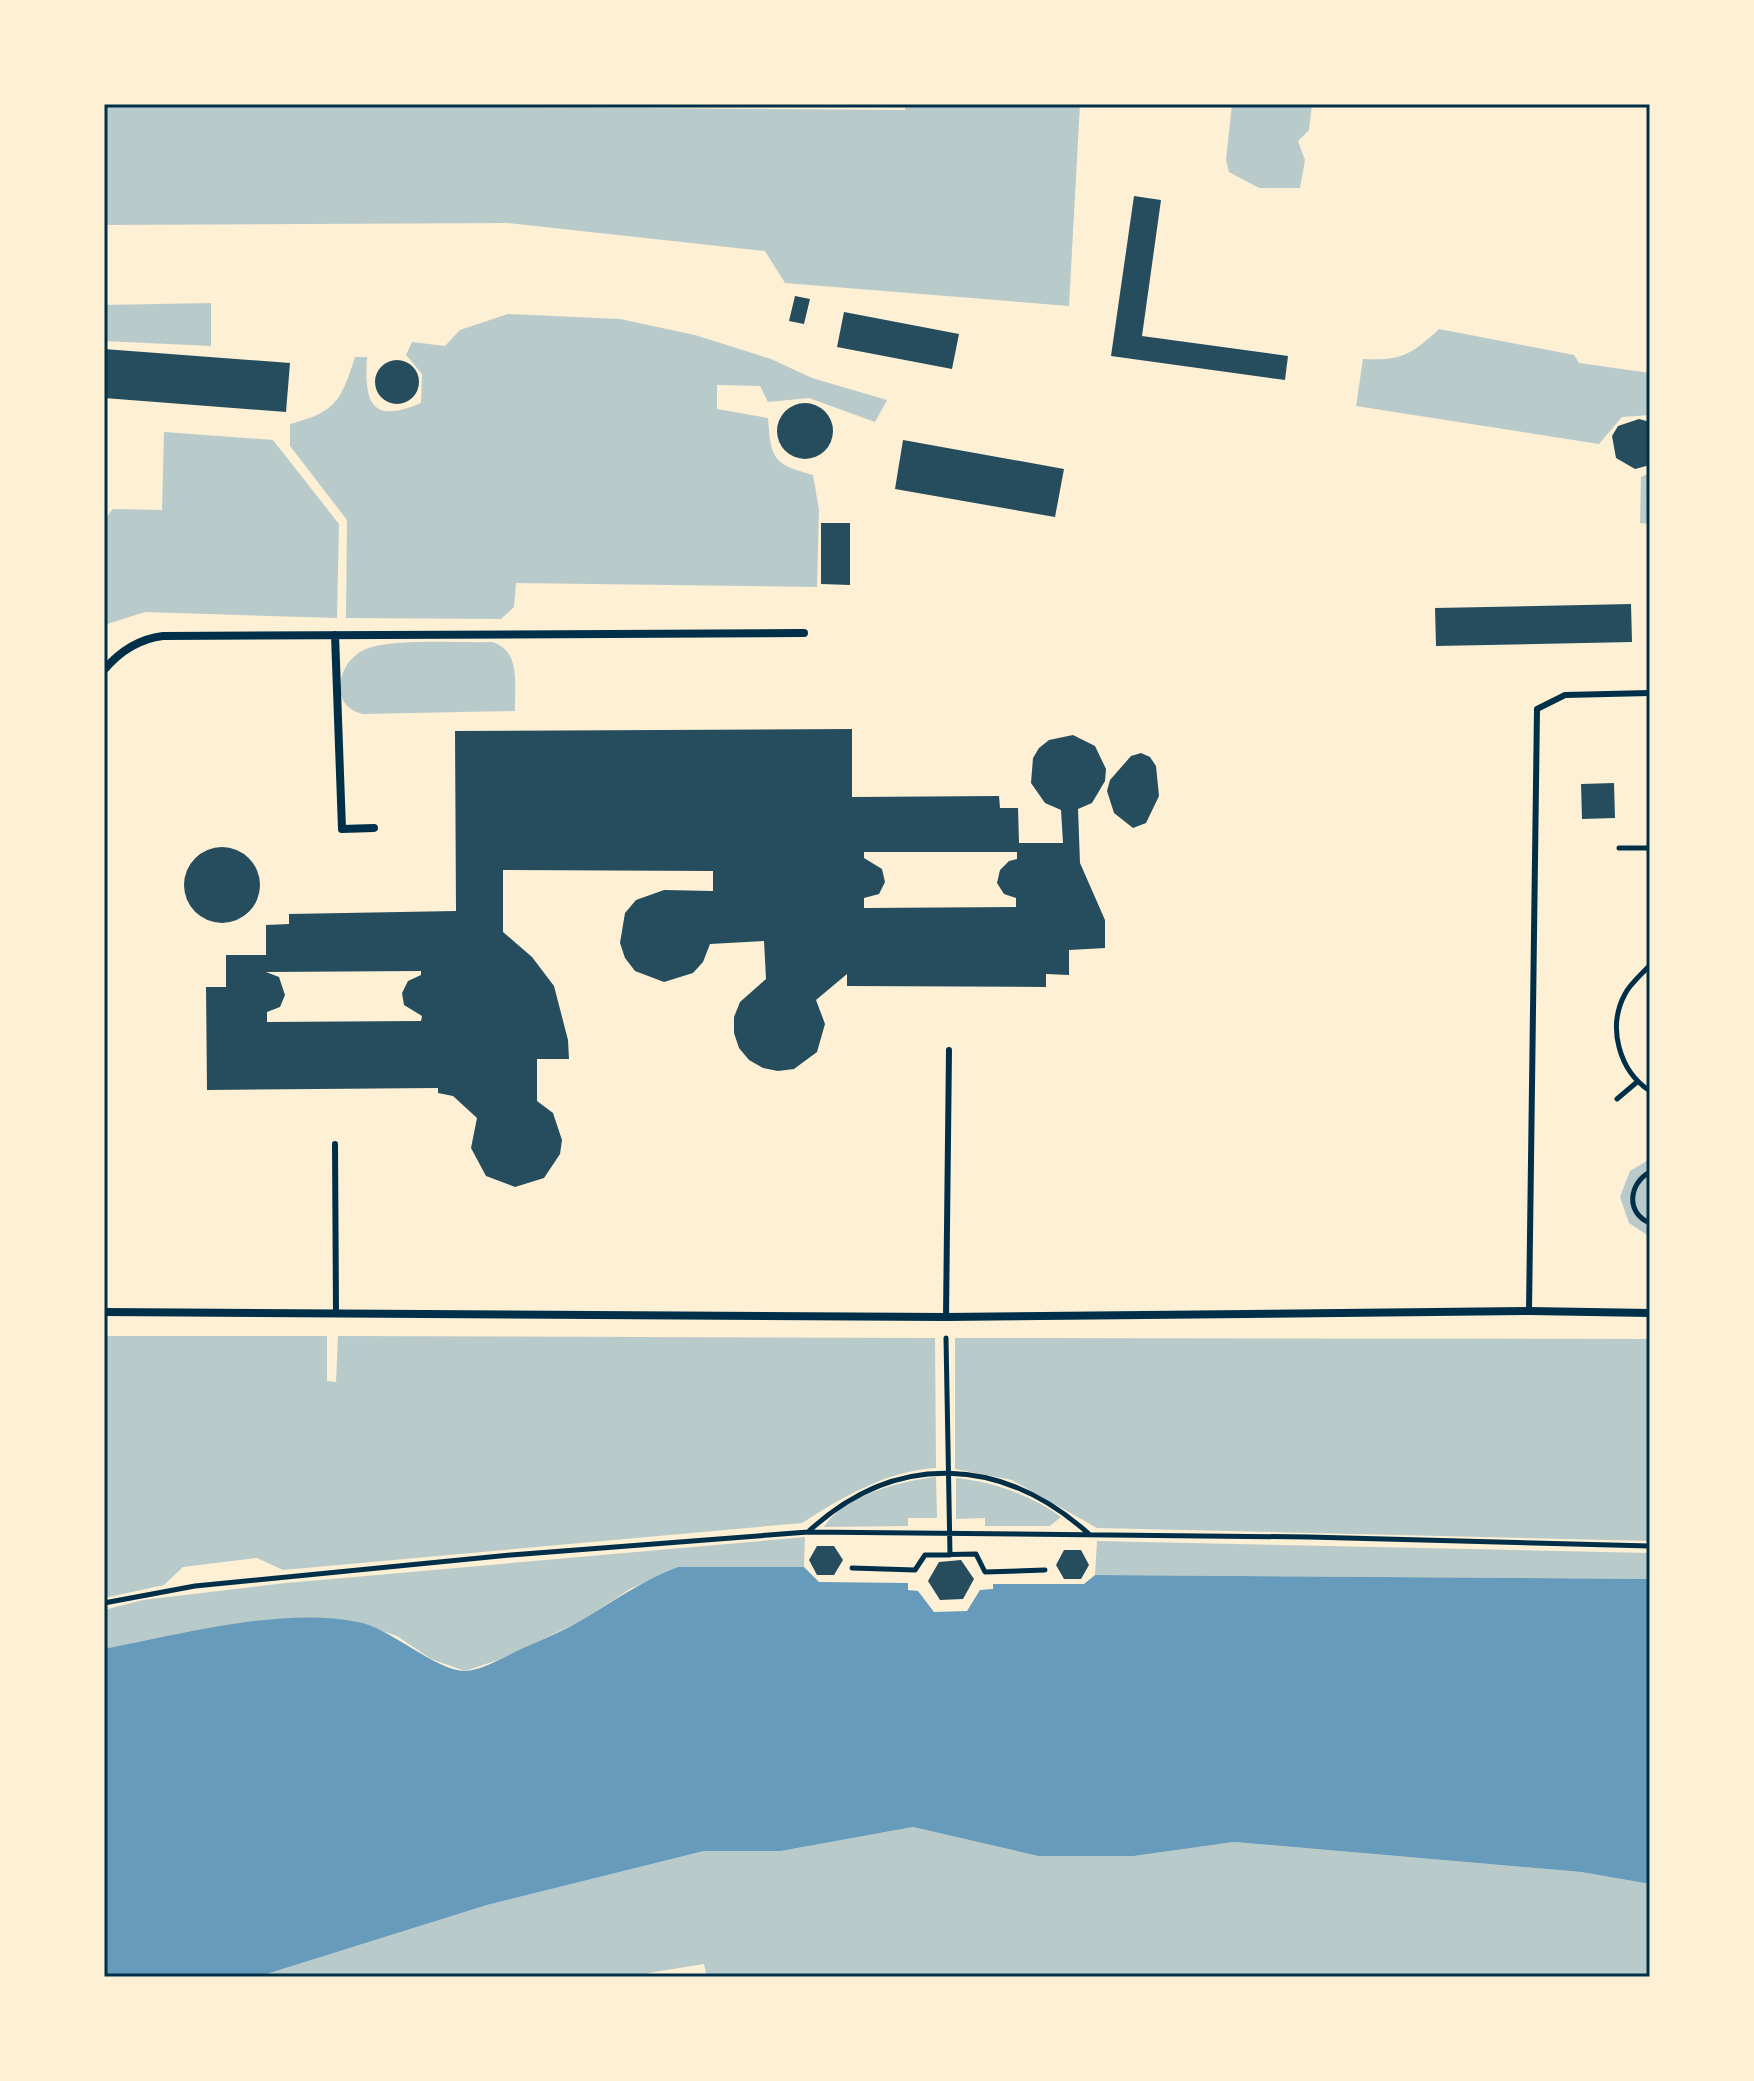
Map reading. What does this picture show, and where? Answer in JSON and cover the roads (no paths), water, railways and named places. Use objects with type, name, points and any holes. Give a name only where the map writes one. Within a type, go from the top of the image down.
[{"type":"street","points":[[104,670],[123,651],[147,638],[804,633]]},
{"type":"street","points":[[335,635],[342,829],[374,828]]},
{"type":"street","points":[[104,1312],[946,1317],[1529,1311],[1650,1313]]},
{"type":"lane","points":[[1529,1311],[1537,709],[1565,695],[1650,693]]},
{"type":"lane","points":[[946,1317],[949,1050]]},
{"type":"lane","points":[[335,1144],[336,1313]]},
{"type":"water","points":[[678,1567],[804,1567],[819,1582],[908,1583],[908,1590],[918,1591],[934,1612],[967,1611],[980,1590],[993,1589],[993,1584],[1084,1584],[1095,1575],[1650,1579],[1650,1884],[1581,1872],[1234,1842],[1134,1856],[1038,1856],[913,1827],[781,1851],[704,1851],[487,1905],[257,1977],[104,1977],[104,1649],[233,1624],[332,1618],[375,1627],[442,1665],[466,1671],[492,1663],[566,1628],[641,1584]]}]
